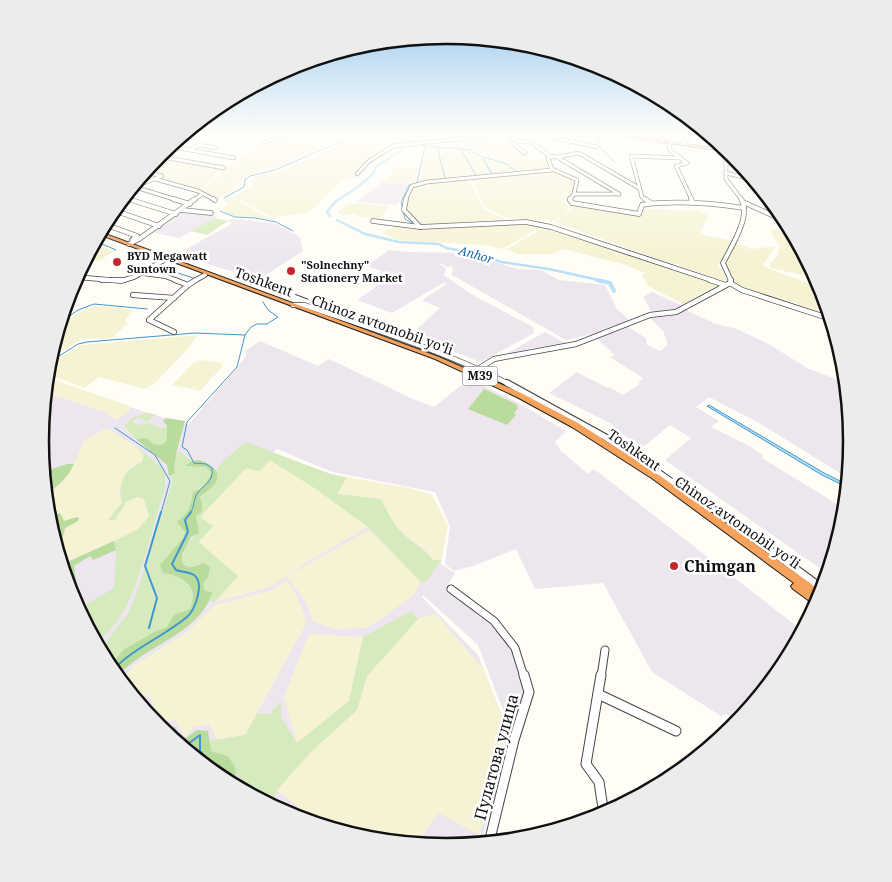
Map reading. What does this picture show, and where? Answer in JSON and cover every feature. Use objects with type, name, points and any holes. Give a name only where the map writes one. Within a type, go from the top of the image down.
[{"type":"highway","name":"Toshkent — Chinoz avtomobil yoʻli","points":[[106,236],[354,327],[460,371],[533,406],[652,480],[811,597]]},
{"type":"highway","name":"Toshkent — Chinoz avtomobil yoʻli","points":[[105,237],[205,275],[404,343],[478,372],[555,414],[636,464],[814,592]]},
{"type":"street","points":[[143,184],[162,176]]},
{"type":"street","points":[[420,227],[404,210],[404,203],[412,186],[428,182],[488,176]]},
{"type":"street","points":[[572,176],[577,180],[574,194],[569,200],[572,203],[625,213],[639,214],[642,205],[653,203],[713,204],[744,208]]},
{"type":"street","points":[[574,194],[620,194],[589,176]]},
{"type":"street","points":[[619,176],[639,188]]},
{"type":"street","points":[[636,176],[643,198],[653,203]]},
{"type":"street","points":[[681,176],[693,203]]},
{"type":"street","points":[[726,176],[726,182],[743,202],[773,215]]},
{"type":"street","points":[[155,179],[215,200]]},
{"type":"street","points":[[139,190],[190,204]]},
{"type":"street","points":[[128,244],[159,226],[202,194]]},
{"type":"street","points":[[131,199],[176,214]]},
{"type":"street","points":[[478,372],[494,359],[576,344],[650,315],[676,312],[728,284],[732,280],[723,262],[744,223],[743,202]]},
{"type":"street","points":[[182,210],[211,213]]},
{"type":"street","points":[[121,213],[159,226]]},
{"type":"street","points":[[373,221],[420,227],[526,222],[551,227],[823,316]]},
{"type":"street","points":[[112,227],[137,236],[128,244]]},
{"type":"street","points":[[84,278],[116,282],[142,274],[164,260]]},
{"type":"street","points":[[142,274],[165,276],[188,285]]},
{"type":"street","points":[[174,332],[149,320],[188,285],[205,275]]},
{"type":"street","points":[[133,295],[174,298]]},
{"type":"street","name":"M39","points":[[478,372],[531,394],[602,435],[719,513],[816,584]]},
{"type":"street","name":"Пулатова улица","points":[[451,589],[494,621],[515,648],[529,692],[514,740],[491,836]]},
{"type":"street","points":[[603,806],[599,782],[586,764],[606,650]]},
{"type":"street","points":[[598,694],[676,731]]},
{"type":"shaded area","points":[[162,176],[214,176],[201,191],[158,178]]},
{"type":"shaded area","points":[[220,176],[247,176],[231,191],[216,199],[202,191]]},
{"type":"shaded area","points":[[351,176],[344,179],[308,213],[273,217],[234,197],[254,185],[250,179],[254,177]]},
{"type":"shaded area","points":[[389,176],[416,176],[415,182],[408,184],[383,181]]},
{"type":"shaded area","points":[[421,176],[477,176],[420,181]]},
{"type":"shaded area","points":[[566,176],[575,180],[572,191],[563,201],[568,207],[566,213],[551,222],[547,220],[507,218],[485,207],[472,178]]},
{"type":"shaded area","points":[[469,179],[483,209],[505,219],[422,225],[407,213],[406,204],[414,186]]},
{"type":"shaded area","points":[[383,182],[409,184],[397,205],[356,202]]},
{"type":"shaded area","points":[[229,197],[269,218],[263,220],[257,217],[237,217],[222,210],[228,203],[223,202]]},
{"type":"shaded area","points":[[569,201],[624,214],[641,215],[643,209],[700,211],[708,216],[700,234],[732,241],[718,265],[727,280],[724,282],[678,264],[672,264],[555,222],[572,209],[568,204]]},
{"type":"shaded area","points":[[347,204],[388,205],[382,218],[356,217],[356,213],[343,216],[338,213]]},
{"type":"shaded area","points":[[181,211],[218,216],[179,238],[151,232]]},
{"type":"shaded area","points":[[231,219],[274,223],[300,237],[303,251],[258,280],[177,254],[233,223],[227,221]]},
{"type":"shaded area","points":[[527,224],[543,226],[502,249],[486,245],[398,240],[382,233],[398,225],[429,228]]},
{"type":"shaded area","points":[[545,227],[658,262],[720,284],[683,304],[648,286],[642,275],[645,273],[623,264],[563,249],[552,254],[516,254],[507,249]]},
{"type":"shaded area","points":[[771,229],[784,233],[807,276],[771,268],[769,265],[778,255],[780,246],[772,235]]},
{"type":"shaded area","points":[[735,243],[752,249],[776,246],[763,265],[811,284],[822,314],[798,306],[797,303],[738,286],[725,266]]},
{"type":"shaded area","points":[[100,246],[114,251],[99,261],[92,261]]},
{"type":"shaded area","points":[[389,250],[466,253],[517,269],[541,270],[559,280],[605,285],[617,309],[631,321],[610,330],[566,340],[452,275],[453,266],[447,267],[441,263],[440,265],[446,268],[444,275],[471,294],[533,327],[534,333],[481,362],[410,335],[440,308],[422,300],[447,284],[443,283],[392,313],[357,300],[377,286],[367,282],[382,271],[366,266]]},
{"type":"shaded area","points":[[652,292],[716,324],[737,329],[772,346],[807,368],[839,380],[843,441],[841,474],[759,423],[709,397],[696,407],[719,421],[711,427],[751,447],[764,456],[762,458],[838,505],[830,544],[822,570],[665,460],[691,438],[670,425],[642,448],[619,432],[616,434],[610,430],[614,425],[549,393],[577,372],[623,395],[640,384],[638,383],[643,378],[610,357],[615,355],[596,338],[628,327],[646,338],[647,345],[660,351],[668,345],[663,331],[650,318],[652,313],[643,297]]},
{"type":"shaded area","points":[[93,306],[122,308],[133,311],[125,320],[127,324],[112,338],[82,339],[58,353],[68,320]]},
{"type":"shaded area","points":[[545,332],[565,343],[532,347],[525,351],[506,354]]},
{"type":"shaded area","points":[[198,335],[185,352],[154,384],[145,389],[99,377],[85,388],[54,377],[57,359],[81,345]]},
{"type":"shaded area","points":[[260,341],[318,366],[329,359],[434,407],[469,379],[515,401],[566,431],[555,442],[561,451],[588,474],[594,469],[797,626],[776,662],[745,703],[731,718],[726,714],[721,716],[652,672],[603,583],[535,589],[516,549],[473,566],[454,571],[445,564],[450,526],[435,492],[332,472],[277,449],[272,455],[332,474],[431,495],[447,526],[441,564],[455,573],[447,587],[481,618],[484,617],[493,623],[513,649],[527,692],[516,717],[507,721],[478,645],[423,595],[422,597],[478,655],[511,738],[483,836],[420,837],[369,831],[318,817],[270,797],[225,771],[184,740],[147,703],[116,662],[90,617],[70,569],[56,518],[50,467],[50,415],[53,381],[188,425],[238,367],[246,355],[245,351]]},
{"type":"shaded area","points":[[201,360],[222,363],[222,367],[200,391],[172,385],[193,363]]},
{"type":"shaded area","points":[[54,380],[130,406],[129,411],[116,420],[105,412],[52,394]]},
{"type":"shaded area","points":[[107,428],[137,447],[145,455],[142,462],[129,469],[119,491],[122,503],[113,512],[115,520],[126,502],[137,497],[144,499],[149,516],[139,529],[68,562],[62,540],[66,527],[77,521],[77,517],[63,521],[60,513],[55,514],[52,491],[69,474],[85,440]]},
{"type":"shaded area","points":[[270,460],[316,489],[368,527],[310,560],[270,587],[215,602],[238,576],[199,542],[213,526],[200,517],[246,468]]},
{"type":"shaded area","points":[[347,477],[410,488],[432,495],[448,526],[441,560],[433,560],[424,549],[408,538],[391,521],[381,499],[337,494]]},
{"type":"shaded area","points":[[370,530],[421,582],[413,596],[367,628],[334,629],[313,621],[306,602],[287,576]]},
{"type":"shaded area","points":[[287,580],[298,598],[307,622],[245,735],[217,739],[209,724],[194,727],[185,737],[176,721],[163,720],[157,714],[149,696],[140,694],[126,676],[133,666],[187,632],[215,605],[272,590]]},
{"type":"shaded area","points":[[436,614],[484,670],[508,733],[479,835],[439,813],[422,837],[369,831],[343,825],[306,812],[277,790],[311,752],[357,710],[367,676],[419,618]]},
{"type":"shaded area","points":[[309,634],[363,637],[349,701],[297,744],[284,697]]},
{"type":"green space","points":[[214,218],[228,221],[207,235],[191,231]]},
{"type":"green space","points":[[484,389],[516,404],[518,408],[514,413],[516,415],[507,425],[468,409]]},
{"type":"green space","points":[[147,413],[156,415],[146,422],[138,417],[132,422],[137,425],[149,423],[161,428],[167,426],[167,441],[162,445],[153,444],[146,438],[136,439],[124,426],[133,417]]},
{"type":"green space","points":[[166,418],[185,421],[176,455],[175,473],[169,476],[167,465],[136,439],[146,438],[153,444],[162,445],[167,441],[167,426],[163,421]]},
{"type":"green space","points":[[246,442],[333,475],[347,477],[337,494],[381,499],[392,520],[404,535],[425,551],[433,560],[441,560],[426,582],[421,582],[368,527],[316,489],[270,460],[260,471],[246,468],[200,517],[213,526],[199,542],[238,576],[215,602],[210,602],[213,592],[205,591],[202,584],[208,577],[182,563],[184,554],[189,542],[199,533],[196,524],[198,498],[223,461]]},
{"type":"green space","points":[[137,447],[161,467],[165,475],[165,488],[131,596],[115,624],[101,639],[85,605],[114,588],[116,550],[114,541],[139,529],[149,516],[144,499],[137,497],[126,502],[115,520],[108,520],[122,503],[120,489],[123,478],[126,473],[142,462],[144,455]]},
{"type":"green space","points":[[179,451],[192,461],[186,466],[206,467],[212,472],[202,488],[193,492],[188,511],[179,519],[185,533],[176,546],[163,573],[171,574],[188,584],[193,594],[191,609],[181,612],[167,627],[154,632],[123,650],[115,660],[105,644],[127,615],[135,598],[173,480],[169,476],[175,473],[174,460]]},
{"type":"green space","points":[[199,460],[212,466],[218,476],[214,485],[199,498],[202,502],[202,511],[196,516],[199,533],[191,537],[182,555],[182,563],[190,567],[204,563],[210,567],[208,577],[203,584],[205,591],[213,592],[195,620],[170,639],[142,656],[123,672],[115,660],[123,650],[154,632],[167,627],[174,615],[190,609],[193,601],[193,594],[188,584],[177,577],[163,573],[160,565],[183,538],[185,532],[177,522],[189,509],[193,492],[202,488],[212,473],[206,467],[185,466],[192,461]]},
{"type":"green space","points":[[67,464],[74,464],[69,473],[52,490],[50,470]]},
{"type":"green space","points":[[60,513],[64,521],[79,518],[78,521],[65,528],[62,540],[63,547],[56,518],[55,514]]},
{"type":"green space","points":[[114,541],[116,550],[93,560],[90,556],[74,566],[77,588],[68,562]]},
{"type":"green space","points":[[411,611],[418,619],[367,676],[357,710],[311,752],[277,790],[274,799],[245,784],[237,775],[228,756],[211,751],[209,741],[245,735],[257,714],[270,714],[281,701],[281,717],[297,743],[349,701],[363,637]]},
{"type":"green space","points":[[170,727],[175,727],[180,736]]},
{"type":"green space","points":[[197,730],[208,731],[211,751],[228,756],[235,767],[236,777],[241,781],[182,738],[186,738]]},
{"type":"water","points":[[709,405],[841,481],[841,484],[822,475],[707,406]]},
{"type":"waterway","points":[[224,198],[244,187],[245,180],[250,176]]},
{"type":"waterway","name":"Anhor","points":[[330,216],[327,212],[335,202],[371,176]]},
{"type":"waterway","points":[[414,224],[405,219],[401,202],[409,185],[417,183],[418,176]]},
{"type":"waterway","points":[[220,211],[235,217],[256,218],[276,222],[293,231]]},
{"type":"waterway","name":"Anhor","points":[[337,220],[365,234],[399,242],[439,244],[446,248],[480,254],[501,262],[549,269],[603,281]]},
{"type":"waterway","points":[[101,244],[116,250]]},
{"type":"waterway","points":[[158,266],[193,278]]},
{"type":"waterway","name":"Anhor","points":[[597,280],[610,283],[614,291]]},
{"type":"waterway","points":[[245,335],[251,327],[257,324],[267,324],[278,317],[268,310],[263,302]]},
{"type":"waterway","points":[[69,317],[78,310],[94,304],[147,309]]},
{"type":"waterway","points":[[58,357],[78,344],[87,342],[195,333],[245,335]]},
{"type":"waterway","points":[[190,513],[197,494],[210,480],[212,468],[206,464],[194,463],[187,450],[182,447],[187,422],[237,367],[245,335]]},
{"type":"waterway","points":[[115,428],[155,455],[170,481],[161,513]]},
{"type":"waterway","points":[[149,628],[157,598],[145,566],[161,512]]},
{"type":"waterway","points":[[118,665],[187,617],[196,603],[199,590],[197,579],[192,574],[176,570],[172,564],[188,532],[185,520],[191,512]]},
{"type":"waterway","points":[[188,744],[200,735],[200,751],[206,757]]},
{"type":"place","name":"BYD Megawatt Suntown","points":[[117,262]]},
{"type":"place","name":"\"Solnechny\" Stationery Market","points":[[291,271]]},
{"type":"place","name":"Chimgan","points":[[674,566]]}]
